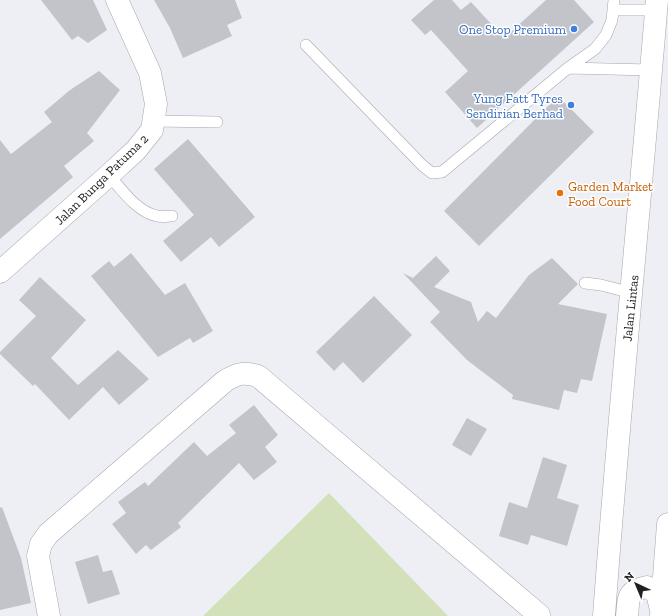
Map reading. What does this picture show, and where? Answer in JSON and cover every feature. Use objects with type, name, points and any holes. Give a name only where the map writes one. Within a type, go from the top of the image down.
[{"type":"main road","name":"Jalan Bunga Patuma 2","points":[[0,272],[109,175],[152,130],[156,104],[150,72],[117,0]]},
{"type":"main road","name":"Jalan Lintas","points":[[604,616],[621,395],[632,293],[650,70],[657,5]]},
{"type":"main road","points":[[49,616],[38,556],[41,544],[48,534],[225,381],[235,375],[246,373],[258,376],[539,615]]},
{"type":"main road","points":[[661,613],[668,524]]},
{"type":"main road","points":[[627,616],[630,596],[636,589],[647,586],[656,593],[661,613]]},
{"type":"lane","points":[[306,45],[422,165],[432,173],[442,172],[568,68],[595,48],[606,36],[612,20],[614,5],[657,5]]},
{"type":"lane","points":[[568,68],[650,70]]},
{"type":"lane","points":[[154,121],[217,122]]},
{"type":"lane","points":[[109,175],[134,203],[144,211],[157,216],[172,216]]},
{"type":"lane","points":[[585,283],[601,285],[632,293]]},
{"type":"green space","points":[[329,493],[448,616],[203,616]]},
{"type":"building","points":[[41,0],[93,0],[107,30],[88,43],[78,36],[72,40]]},
{"type":"building","points":[[154,0],[235,0],[242,18],[227,25],[232,36],[183,58],[170,28]]},
{"type":"building","points":[[434,0],[452,0],[461,10],[471,2],[504,38],[546,0],[574,0],[594,22],[477,128],[445,92],[468,71],[431,30],[425,35],[411,20]]},
{"type":"building","points":[[99,71],[120,90],[87,133],[94,141],[64,166],[73,177],[0,239],[0,140],[11,154],[52,122],[44,112],[70,90]]},
{"type":"building","points":[[558,96],[594,132],[479,246],[444,211]]},
{"type":"building","points":[[188,139],[255,217],[219,247],[211,237],[181,262],[163,241],[194,215],[154,169]]},
{"type":"building","points":[[131,253],[165,295],[185,283],[213,331],[193,343],[190,338],[158,357],[91,276],[109,261],[114,267]]},
{"type":"building","points":[[436,256],[450,271],[434,287],[471,302],[478,322],[487,311],[496,318],[529,275],[552,258],[578,284],[558,304],[607,314],[592,381],[581,379],[577,393],[564,390],[559,410],[512,399],[513,395],[467,360],[430,322],[440,312],[403,273],[413,278]]},
{"type":"building","points":[[40,277],[86,320],[51,358],[78,385],[118,350],[149,379],[119,405],[103,387],[69,420],[35,384],[33,386],[0,354],[0,352],[36,316],[19,300]]},
{"type":"building","points":[[374,296],[412,335],[363,383],[343,362],[334,371],[316,352]]},
{"type":"building","points":[[254,405],[278,435],[265,447],[277,462],[254,480],[239,463],[178,523],[181,527],[151,550],[146,545],[136,554],[112,524],[126,513],[118,502],[145,482],[148,486],[194,442],[207,456],[236,433],[229,425]]},
{"type":"building","points":[[467,418],[487,429],[471,456],[452,445]]},
{"type":"building","points":[[543,457],[567,465],[557,498],[579,505],[567,546],[531,535],[528,545],[499,536],[509,502],[527,508]]},
{"type":"building","points":[[2,507],[21,558],[31,603],[0,610],[0,508]]},
{"type":"building","points":[[98,555],[103,572],[112,570],[120,594],[88,604],[75,562]]},
{"type":"place","name":"One Stop Premium","points":[[574,29]]},
{"type":"place","name":"Yung Fatt Tyres Sendirian Berhad","points":[[571,105]]},
{"type":"place","name":"Garden Market Food Court","points":[[560,193]]}]
